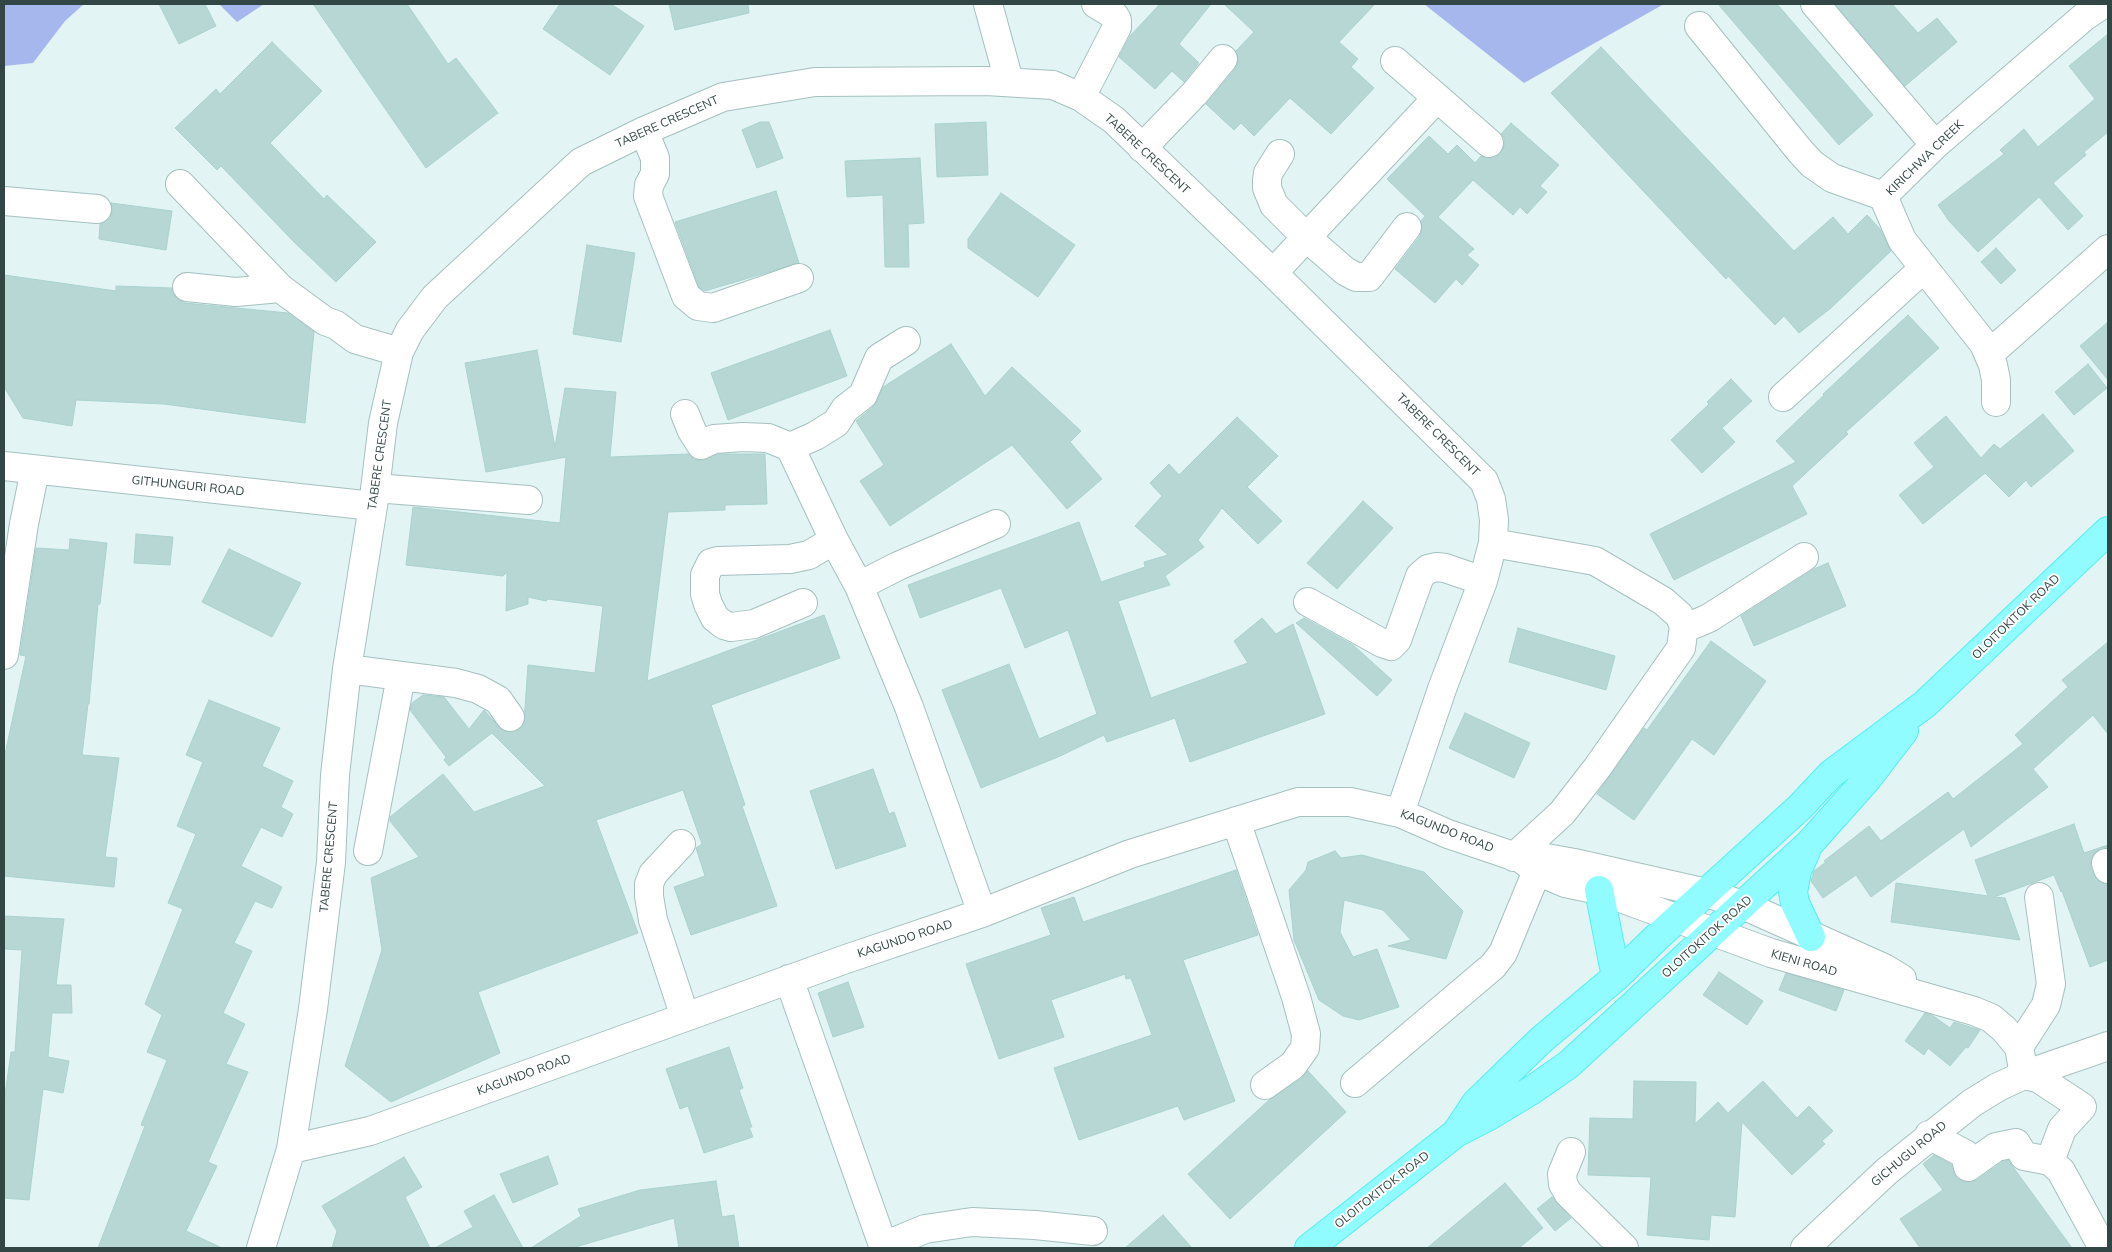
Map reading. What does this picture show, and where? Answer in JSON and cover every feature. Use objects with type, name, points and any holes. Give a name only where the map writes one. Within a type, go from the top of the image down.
[{"type":"main road","name":"OLOITOKITOK ROAD","points":[[1456,1133],[1476,1103],[1541,1040],[1616,977],[1800,807],[1832,774],[1925,704],[2108,531]]},
{"type":"main road","name":"OLOITOKITOK ROAD","points":[[1309,1248],[1456,1133],[1532,1090],[1568,1065],[1810,842],[1868,778],[1925,704]]},
{"type":"main road","points":[[1810,842],[1797,871],[1793,892],[1795,902],[1811,937]]},
{"type":"main road","points":[[1599,890],[1616,977]]},
{"type":"street","points":[[988,4],[1009,81]]},
{"type":"street","points":[[1081,97],[1117,27],[1117,20],[1114,15],[1096,4]]},
{"type":"street","points":[[1815,4],[1935,145]]},
{"type":"street","name":"KIRICHWA CREEK","points":[[1996,402],[1996,380],[1989,354],[1984,344],[1902,240],[1883,196],[1935,145],[2086,16],[2103,4]]},
{"type":"street","points":[[1699,26],[1812,164],[1832,178],[1883,196]]},
{"type":"street","points":[[1142,148],[1195,93],[1223,59]]},
{"type":"street","points":[[1395,62],[1489,142]]},
{"type":"street","name":"TABERE CRESCENT","points":[[260,1248],[291,1149],[313,1010],[331,862],[336,775],[347,669],[374,497],[382,423],[399,352],[410,330],[435,297],[581,162],[723,97],[815,82],[1009,81],[1053,85],[1081,97],[1114,120],[1273,273],[1484,481],[1491,499],[1494,520],[1493,542],[1483,581],[1442,689],[1400,812]]},
{"type":"street","points":[[1273,273],[1437,98]]},
{"type":"street","points":[[644,132],[656,158],[655,174],[648,185],[648,196],[686,296],[698,306],[713,308],[799,278]]},
{"type":"street","points":[[1280,154],[1268,173],[1267,188],[1274,204],[1307,238],[1345,271],[1356,277],[1369,277],[1407,227]]},
{"type":"street","points":[[180,184],[280,288],[325,321],[336,325],[355,339],[399,352]]},
{"type":"street","points":[[4,201],[97,209]]},
{"type":"street","points":[[1989,354],[2108,248]]},
{"type":"street","points":[[1783,397],[1924,269]]},
{"type":"street","points":[[187,287],[236,292],[280,288]]},
{"type":"street","points":[[790,447],[815,436],[836,423],[844,409],[863,396],[879,358],[906,340]]},
{"type":"street","points":[[685,414],[692,431],[702,445],[714,440],[743,437],[768,438],[790,447],[834,540],[859,586],[909,707],[982,913]]},
{"type":"street","name":"GITHUNGURI ROAD","points":[[4,466],[374,497],[528,500]]},
{"type":"street","points":[[4,655],[24,524],[35,470]]},
{"type":"street","points":[[859,586],[898,566],[996,524]]},
{"type":"street","points":[[802,603],[754,624],[731,627],[724,625],[715,618],[708,604],[705,594],[705,575],[711,563],[718,561],[790,558],[809,555],[834,540]]},
{"type":"street","points":[[1355,1083],[1493,966],[1503,953],[1524,862],[1597,768],[1681,648],[1684,626],[1678,615],[1663,601],[1595,561],[1493,542]]},
{"type":"street","points":[[1684,626],[1709,618],[1804,557]]},
{"type":"street","points":[[1308,602],[1382,643],[1391,646],[1397,640],[1420,576],[1428,569],[1446,568],[1483,581]]},
{"type":"street","points":[[347,669],[456,683],[478,689],[498,700],[510,717]]},
{"type":"street","points":[[368,851],[401,676]]},
{"type":"street","name":"KAGUNDO ROAD","points":[[291,1149],[370,1130],[789,979],[982,913],[1130,854],[1298,802],[1350,802],[1400,812],[1448,834],[1524,862],[1565,882],[1599,890],[1678,919]]},
{"type":"street","points":[[1236,821],[1296,996],[1306,1034],[1305,1048],[1292,1065],[1265,1085]]},
{"type":"street","points":[[681,844],[653,874],[648,896],[653,920],[685,1017]]},
{"type":"street","name":"KAGUNDO ROAD","points":[[1524,862],[1541,857],[1706,893]]},
{"type":"street","name":"KIENI ROAD","points":[[1706,893],[1743,905],[1884,968],[1934,998]]},
{"type":"street","points":[[2019,1048],[2046,1005],[2051,984],[2039,897]]},
{"type":"street","name":"KIENI ROAD","points":[[1678,919],[1771,953],[1934,998],[1991,1018],[2004,1029],[2019,1048],[2024,1075]]},
{"type":"street","points":[[789,979],[884,1247],[925,1229],[972,1222],[1035,1225],[1092,1231]]},
{"type":"street","points":[[2024,1075],[2108,1046]]},
{"type":"street","points":[[2024,1075],[2038,1078],[2082,1108],[2062,1130],[2050,1161]]},
{"type":"street","name":"GICHUGU ROAD","points":[[1805,1248],[1887,1171],[1930,1135],[1972,1103],[1998,1087],[2024,1075]]},
{"type":"street","points":[[1930,1135],[1965,1154],[1968,1167],[1996,1148],[2016,1143],[2024,1156],[2050,1161],[2061,1171],[2103,1248]]},
{"type":"street","points":[[1571,1152],[1562,1174],[1563,1184],[1568,1193],[1624,1248]]},
{"type":"shaded area","points":[[4,4],[84,4],[65,21],[33,63],[4,66]]},
{"type":"shaded area","points":[[219,4],[264,4],[237,22]]},
{"type":"shaded area","points":[[1424,4],[1664,4],[1524,83]]},
{"type":"building","points":[[159,4],[205,4],[216,26],[179,44]]},
{"type":"building","points":[[313,4],[407,4],[448,64],[456,58],[498,113],[426,168]]},
{"type":"building","points":[[560,4],[611,4],[644,26],[610,75],[543,29]]},
{"type":"building","points":[[669,4],[748,4],[749,13],[675,30]]},
{"type":"building","points":[[1160,4],[1211,4],[1179,44],[1199,63],[1184,82],[1172,71],[1155,89],[1119,57],[1130,36]]},
{"type":"building","points":[[1224,4],[1375,4],[1339,42],[1358,59],[1351,67],[1374,88],[1331,134],[1290,98],[1254,136],[1241,123],[1234,130],[1206,104],[1235,69],[1238,61],[1236,51],[1254,32]]},
{"type":"building","points":[[1718,4],[1777,4],[1873,115],[1839,145]]},
{"type":"building","points":[[1835,4],[1892,4],[1918,33],[1937,18],[1957,42],[1905,86]]},
{"type":"building","points":[[2108,34],[2108,132],[2084,152],[2086,155],[2053,183],[2083,216],[2068,230],[2039,197],[1978,252],[1949,221],[1938,205],[2004,154],[2000,150],[2024,129],[2038,147],[2095,99],[2069,66]]},
{"type":"building","points":[[272,42],[322,91],[270,143],[324,199],[327,195],[376,242],[336,282],[294,242],[221,166],[217,170],[175,128],[216,89],[220,94]]},
{"type":"building","points":[[1601,47],[1794,251],[1833,217],[1848,234],[1867,215],[1880,229],[1891,251],[1831,308],[1799,333],[1784,316],[1775,325],[1728,276],[1726,279],[1551,93]]},
{"type":"building","points":[[760,122],[769,122],[783,158],[757,168],[742,130]]},
{"type":"building","points":[[986,122],[988,175],[937,177],[935,124]]},
{"type":"building","points":[[1511,123],[1559,165],[1540,186],[1547,192],[1527,214],[1520,207],[1513,215],[1473,180],[1438,217],[1474,249],[1467,255],[1479,265],[1462,285],[1456,279],[1435,303],[1395,269],[1420,236],[1421,221],[1425,216],[1387,179],[1429,136],[1448,154],[1457,145],[1475,163],[1481,156],[1494,158],[1500,154],[1504,146],[1504,138],[1501,134]]},
{"type":"building","points":[[920,158],[924,223],[908,224],[909,267],[885,267],[883,195],[847,197],[845,161]]},
{"type":"building","points":[[776,191],[799,263],[705,291],[699,287],[675,222]]},
{"type":"building","points":[[1001,193],[1075,245],[1038,297],[968,248],[968,239]]},
{"type":"building","points":[[111,203],[172,211],[166,250],[99,239],[100,224],[110,218],[112,211]]},
{"type":"building","points":[[587,245],[635,253],[621,342],[573,334]]},
{"type":"building","points":[[1996,248],[2016,270],[2001,284],[1981,262]]},
{"type":"building","points":[[4,275],[116,291],[116,286],[172,288],[173,294],[185,303],[288,313],[314,332],[305,423],[164,404],[76,400],[72,426],[23,418],[4,387]]},
{"type":"building","points":[[1908,315],[1939,348],[1846,432],[1848,434],[1792,486],[1807,514],[1674,580],[1650,534],[1796,462],[1776,441],[1823,394]]},
{"type":"building","points":[[2108,322],[2108,380],[2080,346]]},
{"type":"building","points":[[830,330],[847,376],[728,420],[711,373]]},
{"type":"building","points":[[951,344],[985,396],[1012,367],[1081,431],[1070,442],[1102,479],[1067,509],[1012,445],[890,526],[860,481],[884,465],[856,421],[873,407],[883,387]]},
{"type":"building","points":[[537,350],[555,447],[565,388],[616,392],[610,457],[689,454],[694,459],[701,461],[718,454],[765,454],[767,504],[725,505],[725,510],[668,512],[647,681],[824,615],[840,658],[711,705],[745,805],[742,806],[777,906],[691,935],[674,887],[705,876],[696,848],[702,844],[683,790],[596,820],[638,933],[478,992],[500,1053],[391,1102],[345,1066],[382,950],[371,878],[419,857],[390,821],[390,817],[443,774],[474,812],[545,786],[492,733],[449,766],[444,760],[446,757],[410,710],[412,703],[423,695],[444,697],[469,729],[484,710],[503,731],[512,732],[519,729],[524,723],[528,665],[595,673],[603,606],[548,599],[546,601],[528,597],[528,604],[506,611],[507,572],[503,576],[406,565],[413,507],[560,523],[566,457],[486,472],[465,363]]},
{"type":"building","points":[[2088,364],[2107,388],[2074,415],[2055,392]]},
{"type":"building","points":[[1731,379],[1752,401],[1722,428],[1735,442],[1702,473],[1671,440],[1709,404],[1707,402]]},
{"type":"building","points":[[2043,414],[2074,451],[2031,487],[2026,480],[2009,497],[1985,473],[1923,524],[1899,495],[1934,467],[1914,443],[1946,416],[1981,458],[1994,444],[2000,449]]},
{"type":"building","points":[[1237,417],[1278,456],[1247,487],[1282,521],[1258,544],[1222,508],[1198,540],[1204,547],[1165,576],[1170,585],[1118,601],[1151,698],[1248,663],[1234,641],[1262,618],[1276,634],[1293,624],[1325,714],[1190,762],[1175,718],[1107,742],[1104,735],[1058,757],[981,788],[942,690],[1009,664],[1039,739],[1097,714],[1068,630],[1025,648],[1001,588],[920,618],[908,585],[1079,522],[1101,582],[1145,567],[1144,562],[1168,555],[1135,526],[1162,496],[1150,483],[1169,464],[1179,475]]},
{"type":"building","points":[[1363,501],[1393,528],[1337,589],[1307,563]]},
{"type":"building","points":[[136,534],[173,537],[170,565],[134,563]]},
{"type":"building","points":[[70,539],[107,543],[100,604],[98,604],[89,704],[82,755],[119,758],[105,857],[117,858],[114,887],[4,876],[4,759],[26,656],[20,655],[36,548],[69,550]]},
{"type":"building","points":[[229,549],[301,583],[272,637],[202,602]]},
{"type":"building","points":[[1828,563],[1846,606],[1754,646],[1741,616],[1814,569]]},
{"type":"building","points":[[1304,618],[1353,645],[1392,680],[1377,696],[1296,623]]},
{"type":"building","points":[[1518,628],[1615,656],[1606,690],[1509,662]]},
{"type":"building","points":[[1711,641],[1766,681],[1714,755],[1692,739],[1634,820],[1597,794],[1644,728],[1647,730]]},
{"type":"building","points":[[2108,642],[2108,734],[2093,715],[2033,769],[2048,787],[1971,847],[1964,829],[1871,897],[1856,875],[1823,898],[1811,881],[1814,871],[1826,862],[1824,861],[1869,826],[1881,841],[1948,792],[1953,799],[2023,744],[2015,735],[2068,687],[2062,680]]},
{"type":"building","points":[[209,700],[280,728],[262,766],[293,781],[281,807],[293,814],[282,837],[261,827],[241,866],[282,887],[272,908],[255,901],[234,943],[252,951],[223,1013],[245,1024],[226,1064],[248,1072],[208,1162],[217,1166],[186,1231],[222,1248],[98,1248],[145,1126],[141,1125],[167,1060],[147,1052],[162,1015],[145,1004],[183,909],[168,903],[196,834],[177,826],[203,762],[186,755]]},
{"type":"building","points":[[1465,713],[1530,743],[1514,778],[1449,748]]},
{"type":"building","points":[[873,769],[889,814],[894,812],[906,846],[836,869],[810,791]]},
{"type":"building","points":[[2074,824],[2084,853],[2108,845],[2108,848],[2101,848],[2095,852],[2091,860],[2091,868],[2097,880],[2108,884],[2108,960],[2090,967],[2062,891],[2054,875],[1994,897],[2005,898],[2020,940],[1891,922],[1896,883],[1988,896],[1975,860]]},
{"type":"building","points":[[1335,851],[1341,858],[1362,855],[1424,872],[1463,911],[1446,959],[1388,946],[1411,940],[1383,910],[1344,900],[1340,932],[1353,957],[1377,949],[1399,1007],[1359,1020],[1343,1016],[1319,1000],[1294,940],[1289,890],[1306,870],[1308,862]]},
{"type":"building","points":[[1236,870],[1258,935],[1183,960],[1235,1101],[1184,1120],[1178,1106],[1079,1140],[1054,1068],[1152,1035],[1131,978],[1126,979],[1125,974],[1051,1000],[1064,1037],[999,1059],[966,964],[1051,935],[1041,908],[1074,897],[1083,922]]},
{"type":"building","points":[[4,916],[64,919],[56,985],[71,985],[72,1013],[52,1013],[48,1057],[69,1061],[63,1093],[43,1089],[29,1200],[4,1198],[4,1102],[11,1052],[15,1052],[22,950],[4,949]]},
{"type":"building","points":[[1719,972],[1763,1001],[1747,1025],[1703,995]]},
{"type":"building","points":[[1786,973],[1844,990],[1836,1011],[1779,990]]},
{"type":"building","points":[[848,982],[864,1027],[833,1037],[818,993]]},
{"type":"building","points":[[1925,1013],[1932,1015],[1950,1028],[1954,1022],[1980,1030],[1968,1048],[1966,1047],[1950,1066],[1928,1048],[1924,1055],[1905,1041]]},
{"type":"building","points":[[729,1047],[743,1088],[739,1090],[752,1127],[749,1127],[753,1137],[704,1153],[688,1106],[680,1109],[666,1069]]},
{"type":"building","points":[[1308,1071],[1346,1112],[1230,1219],[1188,1174],[1269,1100],[1302,1078]]},
{"type":"building","points":[[1634,1081],[1696,1082],[1695,1124],[1718,1102],[1728,1113],[1763,1081],[1797,1118],[1809,1106],[1833,1131],[1822,1141],[1825,1144],[1792,1175],[1742,1122],[1735,1217],[1711,1215],[1709,1240],[1647,1235],[1651,1177],[1588,1175],[1590,1118],[1633,1119]]},
{"type":"building","points":[[1934,1155],[1951,1164],[1957,1178],[1963,1182],[1977,1180],[2002,1162],[2008,1160],[2072,1248],[1920,1248],[1900,1219],[1943,1190],[1923,1164]]},
{"type":"building","points":[[548,1156],[558,1184],[513,1203],[500,1174]]},
{"type":"building","points":[[404,1157],[422,1187],[405,1197],[430,1248],[332,1248],[337,1231],[322,1206]]},
{"type":"building","points":[[716,1181],[722,1217],[734,1215],[739,1248],[679,1248],[674,1218],[572,1248],[531,1248],[581,1216],[578,1209],[640,1190]]},
{"type":"building","points":[[1505,1183],[1543,1228],[1519,1248],[1427,1248]]},
{"type":"building","points":[[494,1195],[523,1248],[435,1248],[473,1227],[464,1211]]},
{"type":"building","points":[[1552,1197],[1571,1218],[1555,1231],[1537,1209]]},
{"type":"building","points":[[1163,1215],[1192,1248],[1125,1248]]}]
